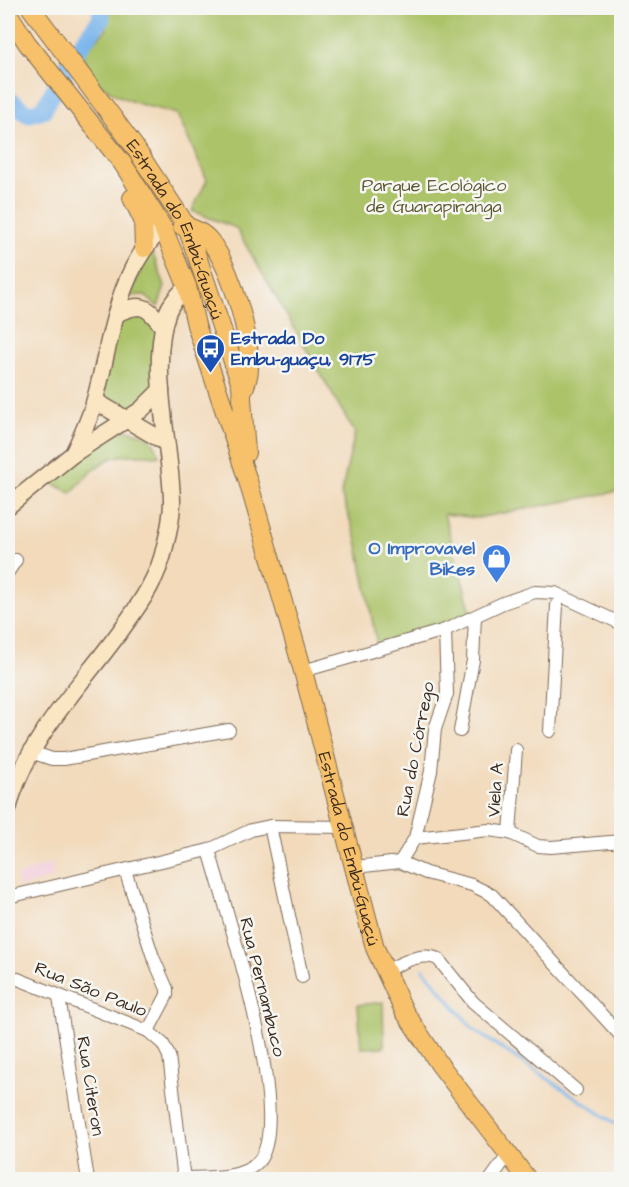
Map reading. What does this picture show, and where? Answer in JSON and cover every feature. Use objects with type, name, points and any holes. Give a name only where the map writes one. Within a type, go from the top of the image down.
[{"type":"main road","name":"Estrada do Embú-Guaçú","points":[[31,8],[106,108],[165,191],[187,227],[243,392],[248,481]]},
{"type":"main road","name":"Estrada do Embú-Guaçú","points":[[8,13],[27,43],[123,164],[162,228],[187,286],[196,325],[248,481],[346,827],[375,948],[404,1011],[440,1065],[528,1179]]},
{"type":"main road","points":[[94,127],[106,154],[139,210],[143,220],[144,248]]},
{"type":"main road","points":[[162,228],[187,227],[209,239],[232,288],[247,338],[249,367],[243,392]]},
{"type":"main road","points":[[187,286],[204,274]]},
{"type":"street","points":[[73,454],[95,401],[116,314],[144,248],[162,228]]},
{"type":"street","points":[[8,809],[10,788],[31,752],[128,622],[158,571],[171,517],[172,501],[161,390],[164,327],[168,310],[187,286]]},
{"type":"street","points":[[116,314],[135,306],[142,306],[152,312],[164,327]]},
{"type":"street","points":[[8,506],[73,454],[128,419],[161,390]]},
{"type":"street","points":[[95,401],[165,442]]},
{"type":"street","points":[[8,572],[16,560]]},
{"type":"street","points":[[303,671],[445,630],[520,596],[535,592],[621,624]]},
{"type":"street","points":[[550,731],[556,599]]},
{"type":"street","points":[[459,731],[473,660],[475,617]]},
{"type":"street","name":"Rua do Córrego","points":[[400,862],[415,838],[431,771],[435,729],[447,694],[445,630]]},
{"type":"street","points":[[31,752],[52,759],[64,759],[228,730]]},
{"type":"street","name":"Viela A","points":[[510,833],[516,750]]},
{"type":"street","points":[[270,826],[302,977]]},
{"type":"street","points":[[8,897],[209,850],[251,830],[270,826],[346,827]]},
{"type":"street","points":[[415,838],[479,830],[510,833],[538,846],[621,845]]},
{"type":"street","name":"Rua Pernambuco","points":[[183,1179],[242,1172],[258,1162],[266,1147],[266,1081],[259,1029],[209,850]]},
{"type":"street","points":[[356,867],[400,862],[426,873],[472,885],[492,895],[621,1037]]},
{"type":"street","points":[[125,870],[153,957],[167,989],[167,996],[148,1031]]},
{"type":"street","points":[[385,971],[403,963],[431,956],[438,959],[473,1002],[576,1090]]},
{"type":"street","name":"Rua São Paulo","points":[[8,975],[148,1031],[163,1044],[169,1056],[183,1179]]},
{"type":"street","name":"Rua Citeron","points":[[59,997],[88,1179]]},
{"type":"street","points":[[490,1179],[508,1155]]},
{"type":"shaded area","points":[[52,863],[54,877],[19,888],[16,876]]},
{"type":"green space","name":"Parque Ecológico de Guarapiranga","points":[[107,8],[621,8],[621,488],[614,492],[477,518],[444,514],[472,616],[377,645],[357,540],[341,494],[355,433],[236,228],[192,211],[207,180],[177,114],[133,102],[120,96],[96,80],[88,68],[83,53],[106,30]]},
{"type":"green space","points":[[151,249],[165,286],[158,307],[144,295],[129,296]]},
{"type":"green space","points":[[134,307],[162,329],[160,387],[127,418],[95,401],[116,318]]},
{"type":"green space","points":[[125,430],[137,432],[151,440],[159,456],[118,456],[100,464],[71,493],[51,482],[104,438]]},
{"type":"green space","points":[[383,1002],[384,1047],[361,1048],[358,1005]]},
{"type":"waterway","points":[[8,99],[28,114],[43,110],[76,51],[101,19],[101,8]]},
{"type":"waterway","points":[[423,969],[474,1030],[622,1128]]},
{"type":"place","name":"Estrada Do Embu-guaçu, 9175","points":[[210,374]]},
{"type":"place","name":"O Improvavel Bikes","points":[[496,584]]}]
